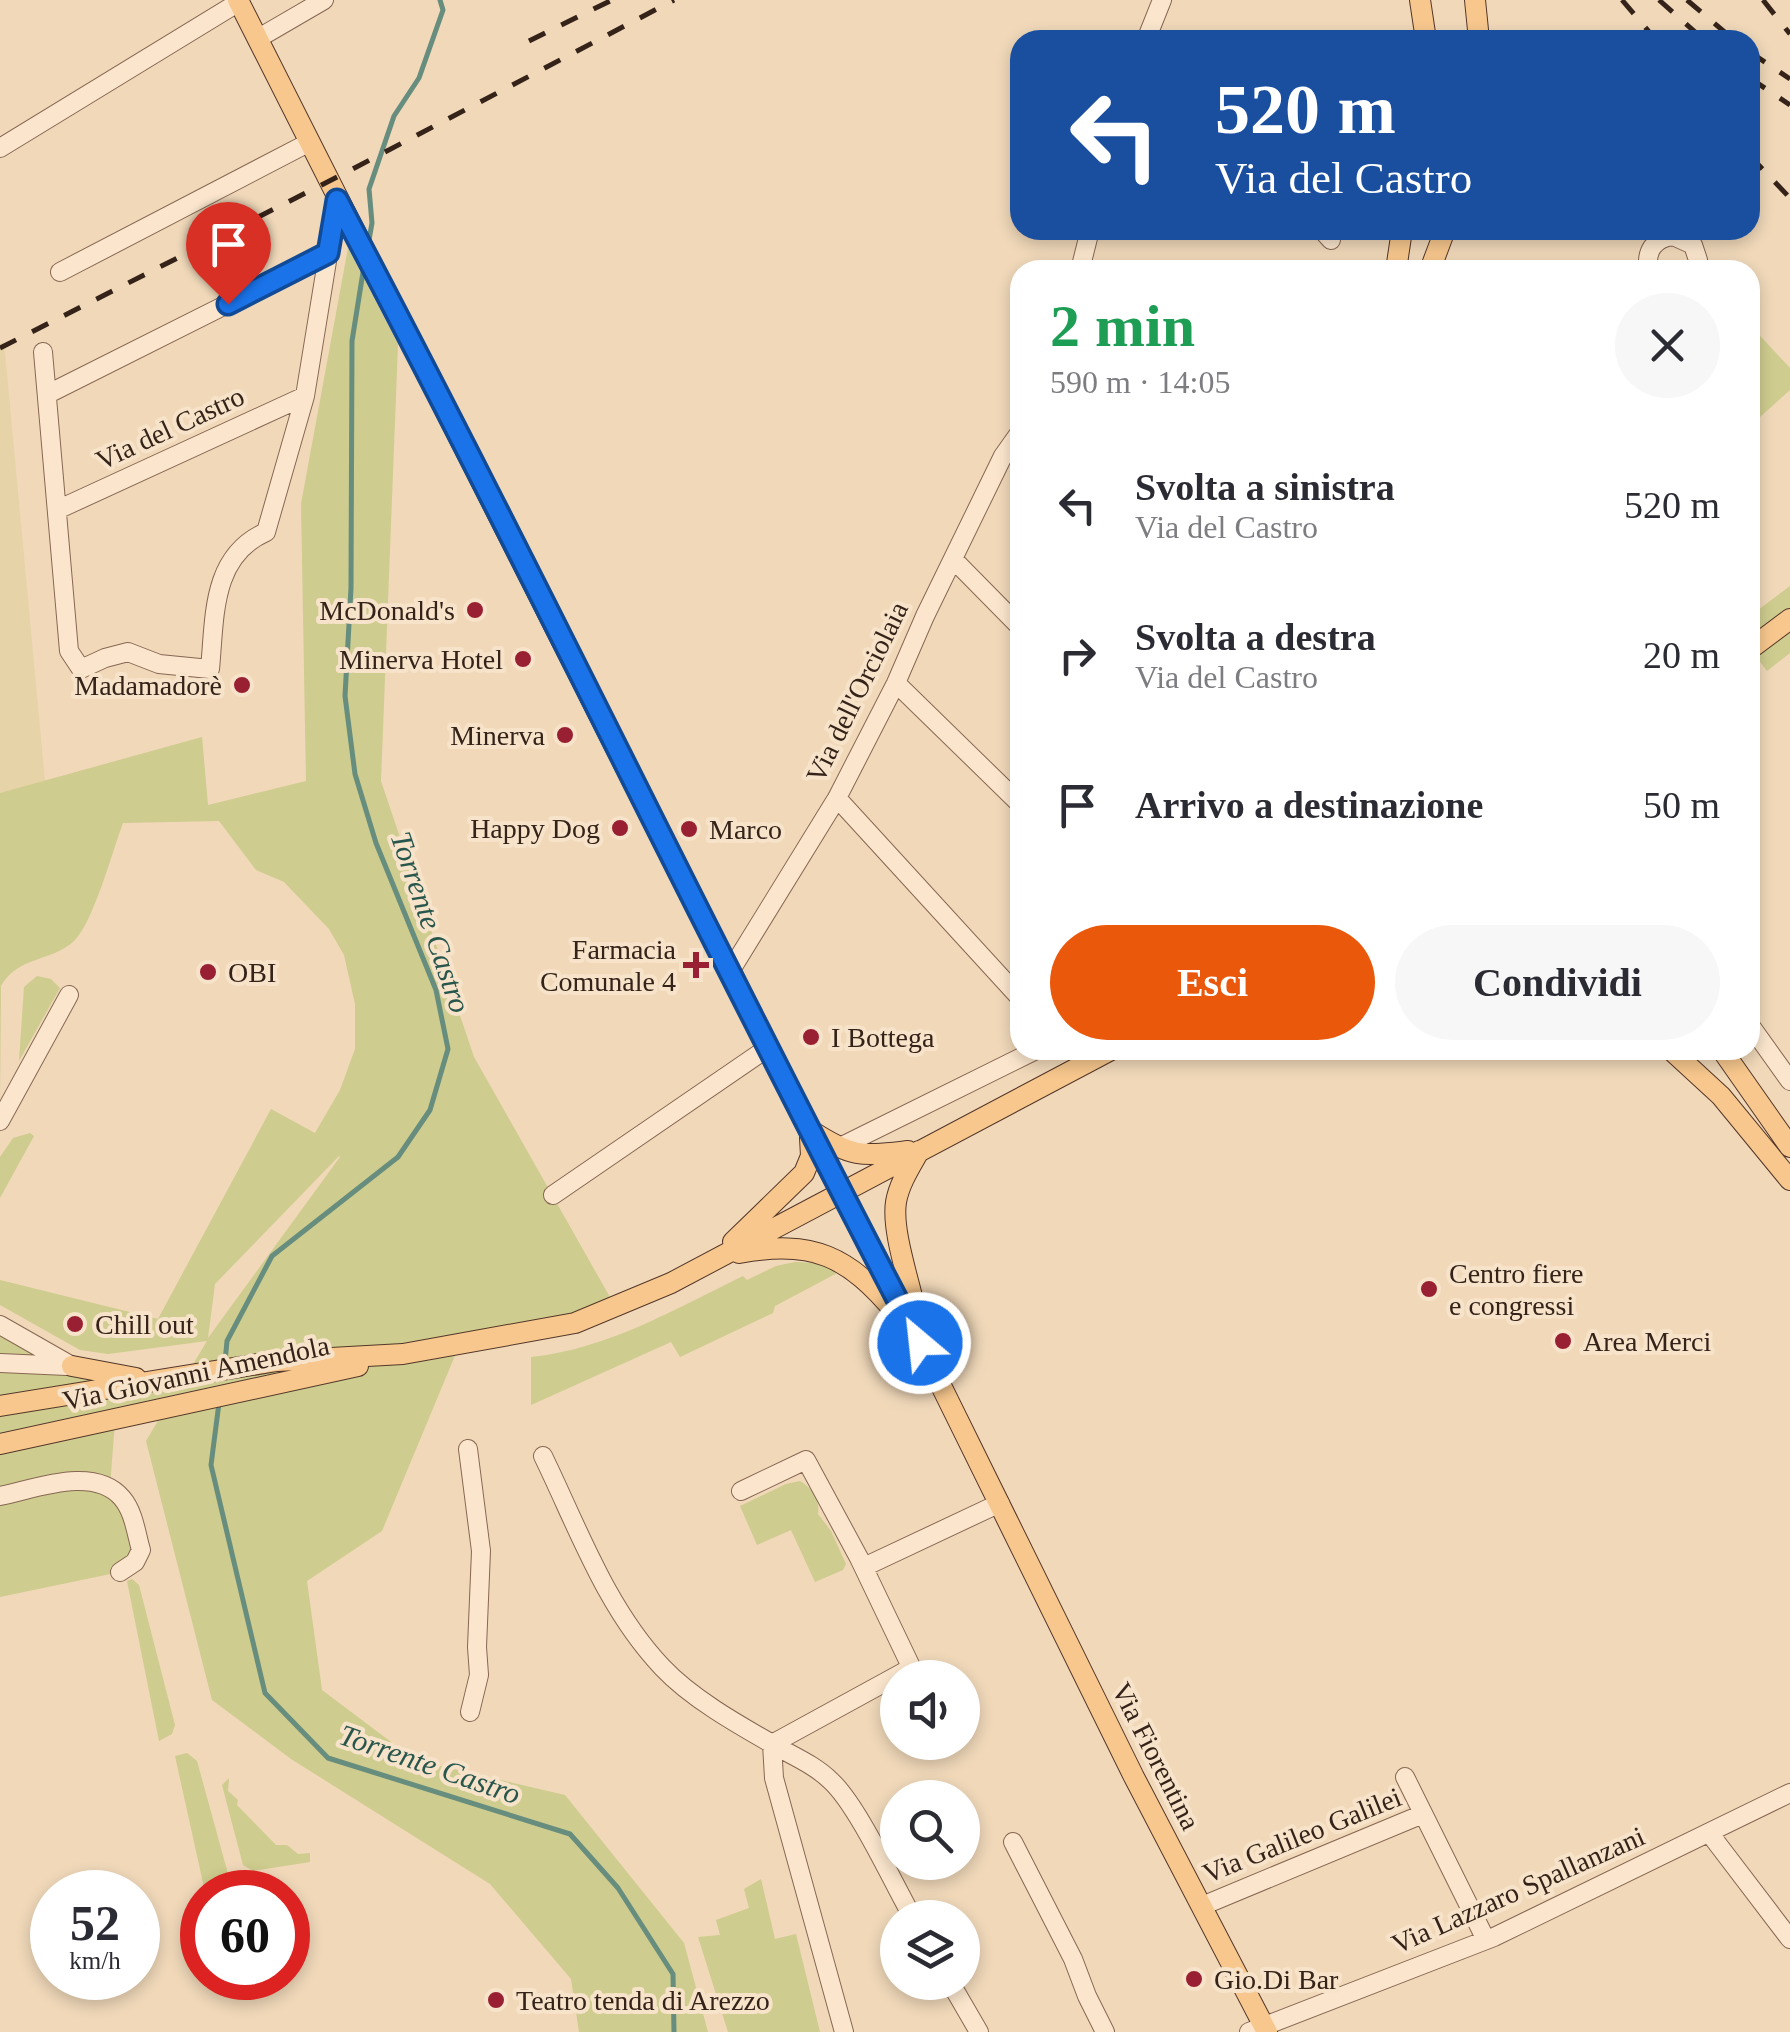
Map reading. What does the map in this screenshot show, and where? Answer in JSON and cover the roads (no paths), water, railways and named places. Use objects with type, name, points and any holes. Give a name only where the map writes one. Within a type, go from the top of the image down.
[{"type":"main road","points":[[1420,0],[1424,30]]},
{"type":"main road","name":"Via Fiorentina","points":[[238,1],[920,1343],[1202,1906],[1260,2030]]},
{"type":"main road","points":[[1760,642],[1790,619]]},
{"type":"main road","name":"Via Giovanni Amendola","points":[[0,1444],[280,1385],[403,1354],[575,1323],[671,1283],[1093,1060]]},
{"type":"main road","points":[[1682,1060],[1721,1096],[1790,1180]]},
{"type":"main road","points":[[1729,1060],[1790,1147]]},
{"type":"main road","points":[[717,1257],[804,1173],[811,1156],[810,1129],[843,1146],[848,1153],[867,1155],[920,1149]]},
{"type":"main road","points":[[920,1149],[896,1200],[895,1221],[915,1299],[920,1343]]},
{"type":"main road","points":[[717,1257],[768,1248],[812,1250],[838,1259],[880,1295],[920,1343]]},
{"type":"main road","name":"Via Giovanni Amendola","points":[[0,1406],[276,1361],[403,1354]]},
{"type":"main road","points":[[72,1366],[153,1381]]},
{"type":"street","points":[[257,39],[324,0]]},
{"type":"street","points":[[1150,30],[1162,0]]},
{"type":"street","points":[[0,148],[238,1]]},
{"type":"street","points":[[60,272],[308,143]]},
{"type":"street","name":"Via del Castro","points":[[43,352],[69,652],[81,669],[128,652],[159,664],[210,669],[218,585],[228,563],[248,540],[266,532],[305,396],[337,200]]},
{"type":"street","points":[[1684,240],[1692,245],[1698,260]]},
{"type":"street","points":[[48,394],[328,253]]},
{"type":"street","name":"Via del Castro","points":[[57,510],[305,396]]},
{"type":"street","name":"Via dell'Orciolaia","points":[[730,970],[837,798],[1010,446]]},
{"type":"street","points":[[953,559],[1010,617]]},
{"type":"street","points":[[896,683],[1010,794]]},
{"type":"street","points":[[837,798],[1010,987]]},
{"type":"street","points":[[0,1121],[69,995]]},
{"type":"street","points":[[1760,1040],[1790,1080]]},
{"type":"street","points":[[553,1196],[769,1048]]},
{"type":"street","points":[[843,1146],[1016,1060]]},
{"type":"street","points":[[0,1325],[72,1366]]},
{"type":"street","points":[[0,1364],[72,1366]]},
{"type":"street","points":[[468,1449],[481,1551],[477,1647],[480,1675],[470,1712]]},
{"type":"street","points":[[544,1456],[619,1613],[640,1643],[666,1671],[834,1782],[903,1900]]},
{"type":"street","points":[[740,1490],[806,1460],[908,1660]]},
{"type":"street","points":[[0,1496],[77,1481],[110,1488],[122,1498],[131,1514],[141,1550],[135,1562],[120,1572]]},
{"type":"street","points":[[864,1568],[1000,1504]]},
{"type":"street","points":[[772,1744],[880,1690]]},
{"type":"street","points":[[772,1744],[774,1778],[844,2032]]},
{"type":"street","name":"Via Galileo Galilei","points":[[1405,1777],[1486,1940]]},
{"type":"street","name":"Via Lazzaro Spallanzani","points":[[1260,2030],[1486,1940],[1790,1793]]},
{"type":"street","name":"Via Galileo Galilei","points":[[1202,1906],[1424,1814]]},
{"type":"street","points":[[1710,1834],[1790,1939]]},
{"type":"street","points":[[1013,1842],[1074,1959],[1105,2032]]},
{"type":"street","points":[[960,2000],[978,2032]]},
{"type":"waterway","name":"Torrente Castro","points":[[369,240],[369,189],[394,116],[419,78],[443,10],[440,0]]},
{"type":"waterway","name":"Torrente Castro","points":[[225,1362],[227,1341],[272,1256],[398,1157],[430,1110],[448,1049],[436,990],[376,843],[355,774],[345,696],[351,588],[352,341],[364,266]]},
{"type":"waterway","name":"Torrente Castro","points":[[219,1403],[211,1465],[265,1693],[328,1758],[570,1834],[618,1888],[673,1974],[674,2032]]},
{"type":"railway","points":[[529,41],[612,0]]},
{"type":"railway","points":[[0,348],[674,0]]},
{"type":"railway","points":[[1622,0],[1648,30]]},
{"type":"railway","points":[[1659,0],[1693,30]]},
{"type":"railway","points":[[1687,0],[1722,30]]},
{"type":"railway","points":[[1763,0],[1790,34]]},
{"type":"railway","points":[[1760,59],[1790,79]]},
{"type":"railway","points":[[1760,85],[1790,105]]},
{"type":"railway","points":[[1760,166],[1790,198]]},
{"type":"place","name":"McDonald's","points":[[475,610]]},
{"type":"place","name":"Minerva Hotel","points":[[523,659]]},
{"type":"place","name":"Madamadorè","points":[[242,685]]},
{"type":"place","name":"Minerva","points":[[565,735]]},
{"type":"place","name":"Happy Dog","points":[[620,828]]},
{"type":"place","name":"Marco","points":[[689,829]]},
{"type":"place","name":"Farmacia Comunale 4","points":[[696,965]]},
{"type":"place","name":"OBI","points":[[208,972]]},
{"type":"place","name":"I Bottega","points":[[811,1037]]},
{"type":"place","name":"Centro fiere e congressi","points":[[1429,1289]]},
{"type":"place","name":"Chill out","points":[[75,1324]]},
{"type":"place","name":"Area Merci","points":[[1563,1341]]},
{"type":"place","name":"Gio.Di Bar","points":[[1194,1979]]},
{"type":"place","name":"Teatro tenda di Arezzo","points":[[496,2000]]}]
